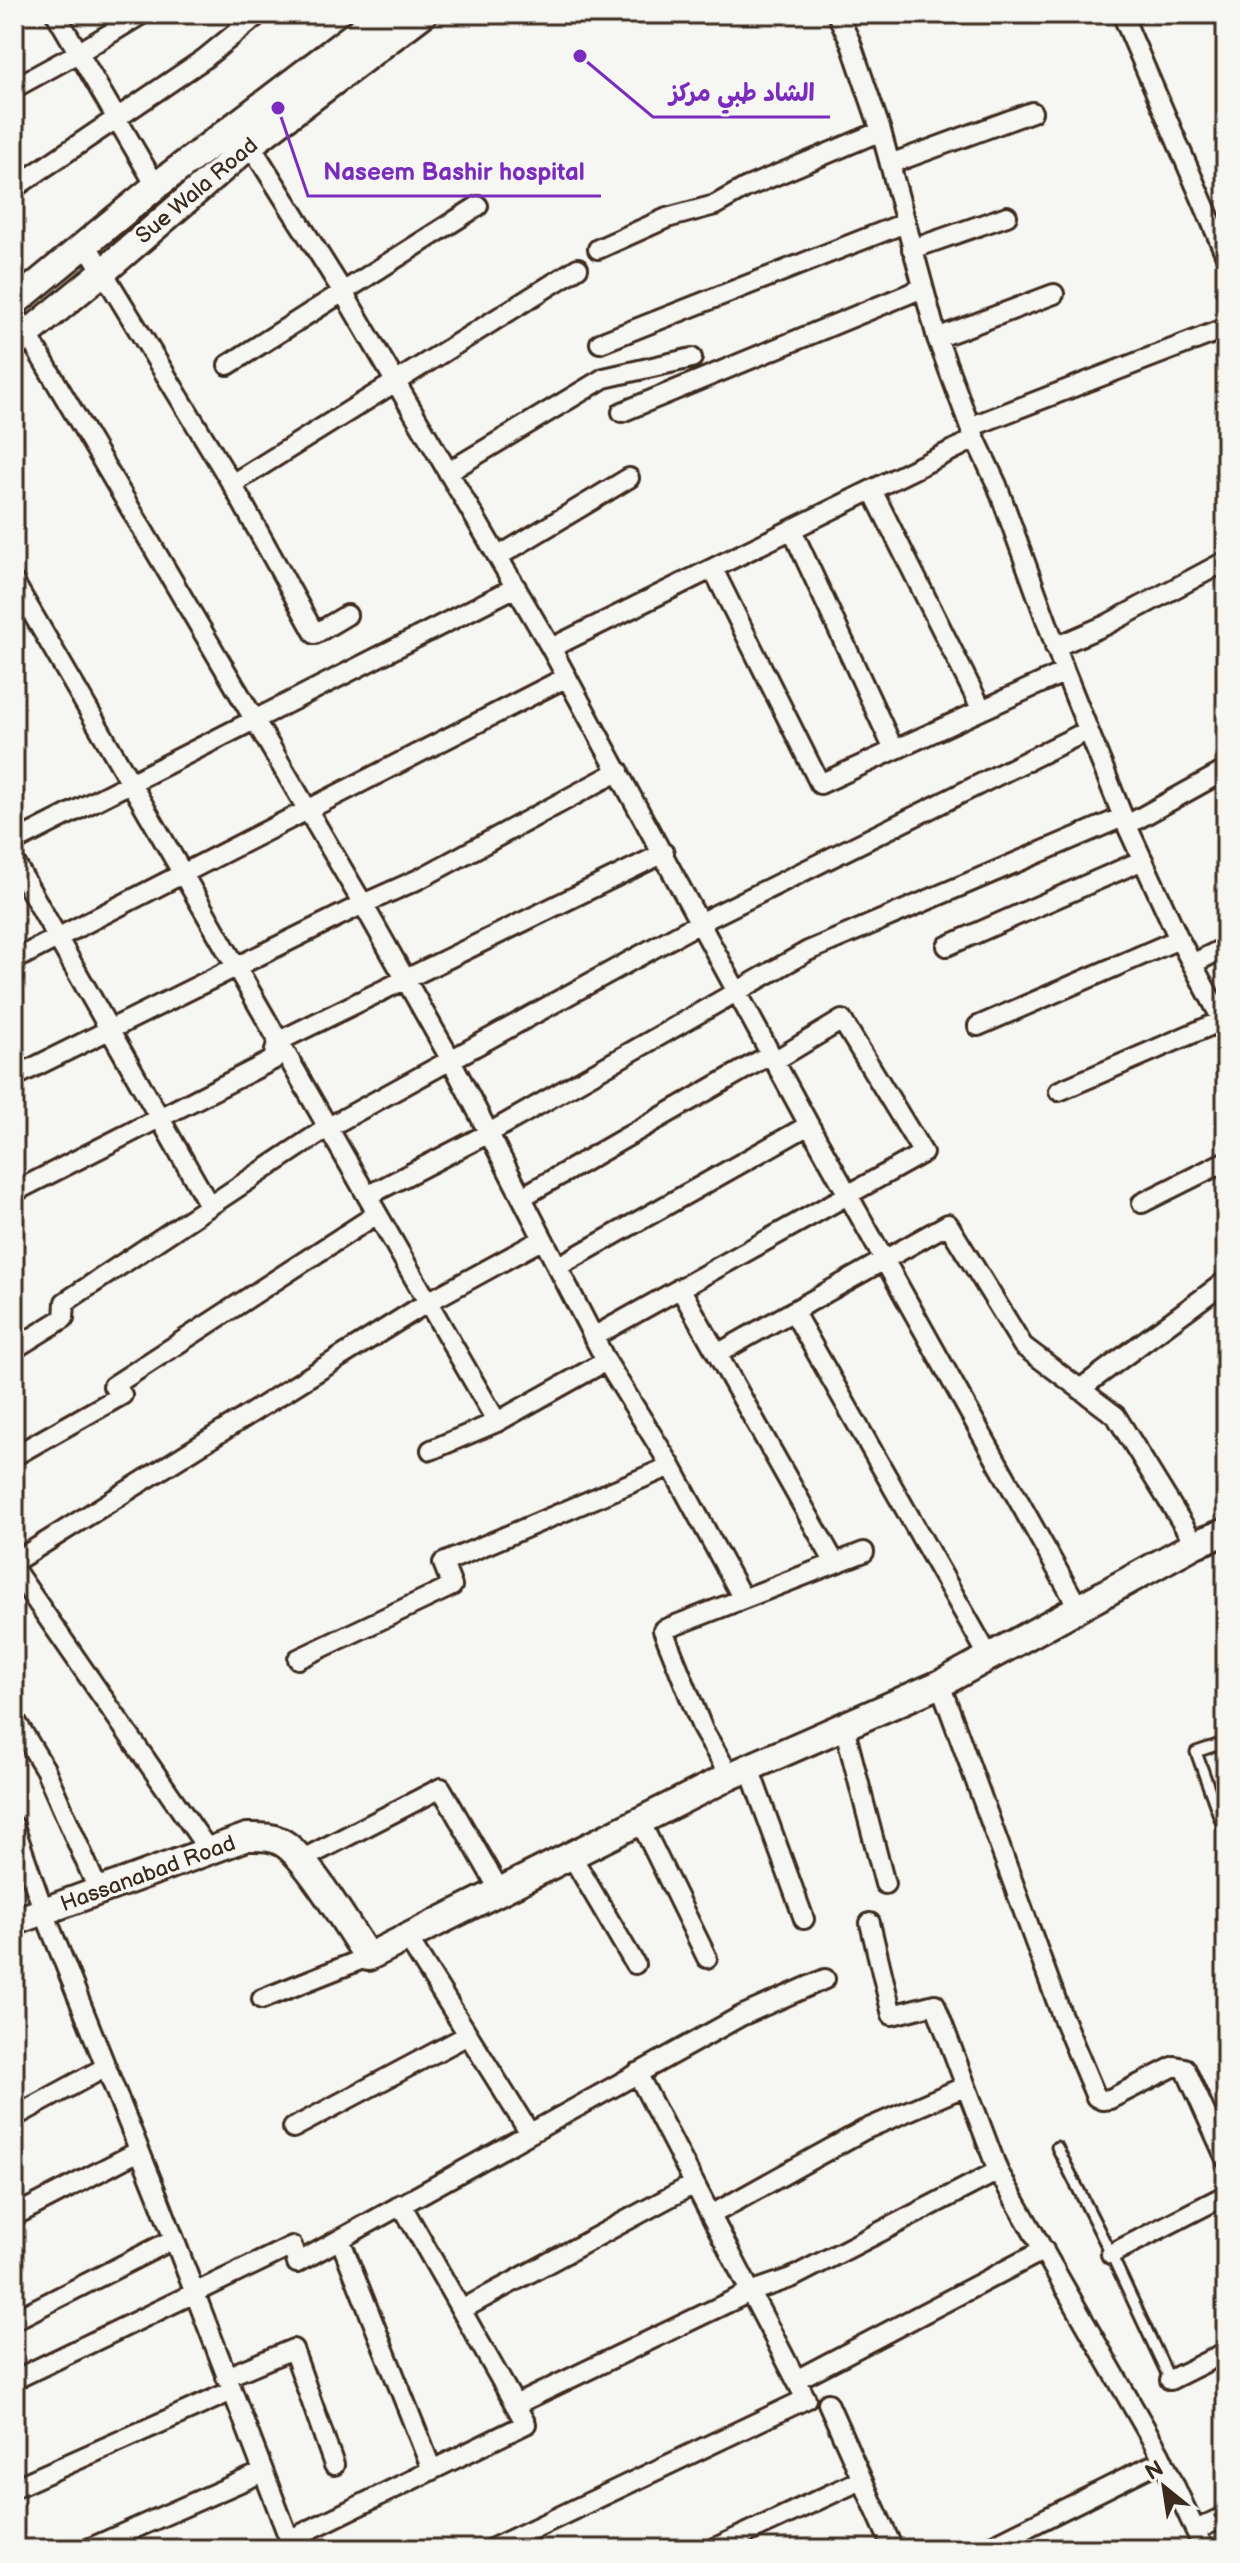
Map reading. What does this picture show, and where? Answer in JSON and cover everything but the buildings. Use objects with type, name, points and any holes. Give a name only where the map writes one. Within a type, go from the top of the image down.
[{"type":"street","points":[[56,14],[156,186]]},
{"type":"street","points":[[14,88],[142,14]]},
{"type":"street","points":[[14,188],[204,59],[259,14]]},
{"type":"street","points":[[14,303],[156,186],[244,135],[382,14]]},
{"type":"street","name":"Sue Wala Road","points":[[20,340],[104,271],[244,135],[423,14]]},
{"type":"street","points":[[837,14],[850,41],[881,131],[937,338],[972,433],[997,485],[1055,647],[1125,821],[1179,939],[1225,1022],[1059,1091]]},
{"type":"street","points":[[1122,14],[1226,256]]},
{"type":"street","points":[[890,164],[1032,112]]},
{"type":"street","points":[[598,249],[667,218],[715,205],[745,188],[881,131]]},
{"type":"street","points":[[244,135],[343,292],[499,556],[664,853],[847,1194],[1078,1607]]},
{"type":"street","points":[[228,365],[478,206]]},
{"type":"street","points":[[912,249],[1007,216]]},
{"type":"street","points":[[600,343],[905,223]]},
{"type":"street","points":[[86,244],[232,484],[315,634],[347,615]]},
{"type":"street","points":[[232,484],[578,268]]},
{"type":"street","points":[[622,412],[923,288]]},
{"type":"street","points":[[937,338],[1054,294]]},
{"type":"street","points":[[14,311],[20,340],[256,721],[363,904],[451,1060],[606,1361],[671,1466],[743,1599]]},
{"type":"street","points":[[551,648],[872,490],[972,433],[1216,332]]},
{"type":"street","points":[[448,472],[604,378],[692,358]]},
{"type":"street","points":[[499,556],[629,478]]},
{"type":"street","points":[[872,490],[982,710]]},
{"type":"street","points":[[792,530],[894,750]]},
{"type":"street","points":[[1055,647],[1106,625],[1226,561]]},
{"type":"street","points":[[713,569],[820,784],[1065,672]]},
{"type":"street","points":[[14,582],[133,784],[277,1042],[497,1422]]},
{"type":"street","points":[[14,842],[516,587]]},
{"type":"street","points":[[14,960],[567,677]]},
{"type":"street","points":[[14,1349],[64,1318],[65,1302],[327,1128],[701,922],[1087,731]]},
{"type":"street","points":[[367,1196],[489,1133],[808,951],[1125,821],[1226,770]]},
{"type":"street","points":[[14,1077],[433,872],[619,771]]},
{"type":"street","points":[[277,1042],[664,853]]},
{"type":"street","points":[[947,946],[1143,860]]},
{"type":"street","points":[[14,861],[209,1205]]},
{"type":"street","points":[[978,1026],[1179,939]]},
{"type":"street","points":[[1192,964],[1226,947]]},
{"type":"street","points":[[522,1197],[842,1020],[923,1153],[593,1337]]},
{"type":"street","points":[[14,1192],[273,1060],[277,1042]]},
{"type":"street","points":[[557,1267],[809,1125]]},
{"type":"street","points":[[1142,1203],[1226,1161]]},
{"type":"street","points":[[14,1456],[122,1395],[113,1386],[377,1214]]},
{"type":"street","points":[[717,1354],[948,1224],[1023,1346],[1116,1416],[1195,1544]]},
{"type":"street","points":[[14,1562],[428,1302],[543,1239]]},
{"type":"street","points":[[1080,1389],[1226,1281]]},
{"type":"street","points":[[680,1288],[835,1563]]},
{"type":"street","points":[[793,1311],[989,1657]]},
{"type":"street","points":[[431,1450],[497,1422],[606,1361]]},
{"type":"street","points":[[298,1659],[452,1586],[443,1563],[671,1466]]},
{"type":"street","points":[[262,1999],[368,1957],[739,1772],[940,1684],[1195,1544],[1226,1532]]},
{"type":"street","points":[[804,1919],[739,1772],[703,1730],[663,1630],[864,1552]]},
{"type":"street","points":[[14,1569],[209,1851]]},
{"type":"street","points":[[940,1684],[1062,2016],[1096,2097],[1110,2099],[1175,2066],[1185,2068],[1226,2159]]},
{"type":"street","points":[[14,1718],[45,1769],[99,1892]]},
{"type":"street","points":[[844,1726],[885,1884]]},
{"type":"street","points":[[301,1860],[441,1788],[500,1891]]},
{"type":"street","points":[[640,1821],[707,1958]]},
{"type":"street","points":[[14,1826],[44,1912],[291,2545],[526,2424],[401,2204]]},
{"type":"street","name":"Hassanabad Road","points":[[14,1922],[247,1837],[267,1837],[284,1844],[301,1860],[368,1957]]},
{"type":"street","points":[[571,1855],[635,1964]]},
{"type":"street","points":[[870,1923],[892,2015],[935,2004],[998,2171],[1163,2460],[1204,2549]]},
{"type":"street","points":[[407,1937],[529,2132]]},
{"type":"street","points":[[14,2380],[292,2246],[297,2263],[741,2016],[825,1979]]},
{"type":"street","points":[[293,2128],[468,2035]]},
{"type":"street","points":[[14,2117],[106,2067]]},
{"type":"street","points":[[491,2549],[806,2399],[637,2073]]},
{"type":"street","points":[[711,2215],[864,2130],[966,2086]]},
{"type":"street","points":[[14,2216],[139,2151]]},
{"type":"street","points":[[515,2405],[750,2292],[791,2278],[998,2171]]},
{"type":"street","points":[[461,2310],[694,2184]]},
{"type":"street","points":[[1111,2254],[1226,2195]]},
{"type":"street","points":[[14,2320],[174,2239]]},
{"type":"street","points":[[340,2239],[432,2470]]},
{"type":"street","points":[[796,2380],[1044,2250]]},
{"type":"street","points":[[14,2488],[229,2384],[293,2349],[334,2465]]},
{"type":"street","points":[[1170,2380],[1226,2352]]},
{"type":"street","points":[[828,2403],[893,2549]]},
{"type":"street","points":[[984,2549],[1163,2460]]},
{"type":"street","points":[[88,2549],[263,2472]]},
{"type":"street","points":[[713,2549],[861,2480]]},
{"type":"street","points":[[1196,2530],[1226,2516]]},
{"type":"lane","points":[[1226,1742],[1196,1752],[1226,1835]]},
{"type":"lane","points":[[1057,2147],[1170,2380]]},
{"type":"place","name":"الشاد طبي مرکز","points":[[580,56]]},
{"type":"place","name":"Naseem Bashir hospital","points":[[278,108]]}]
